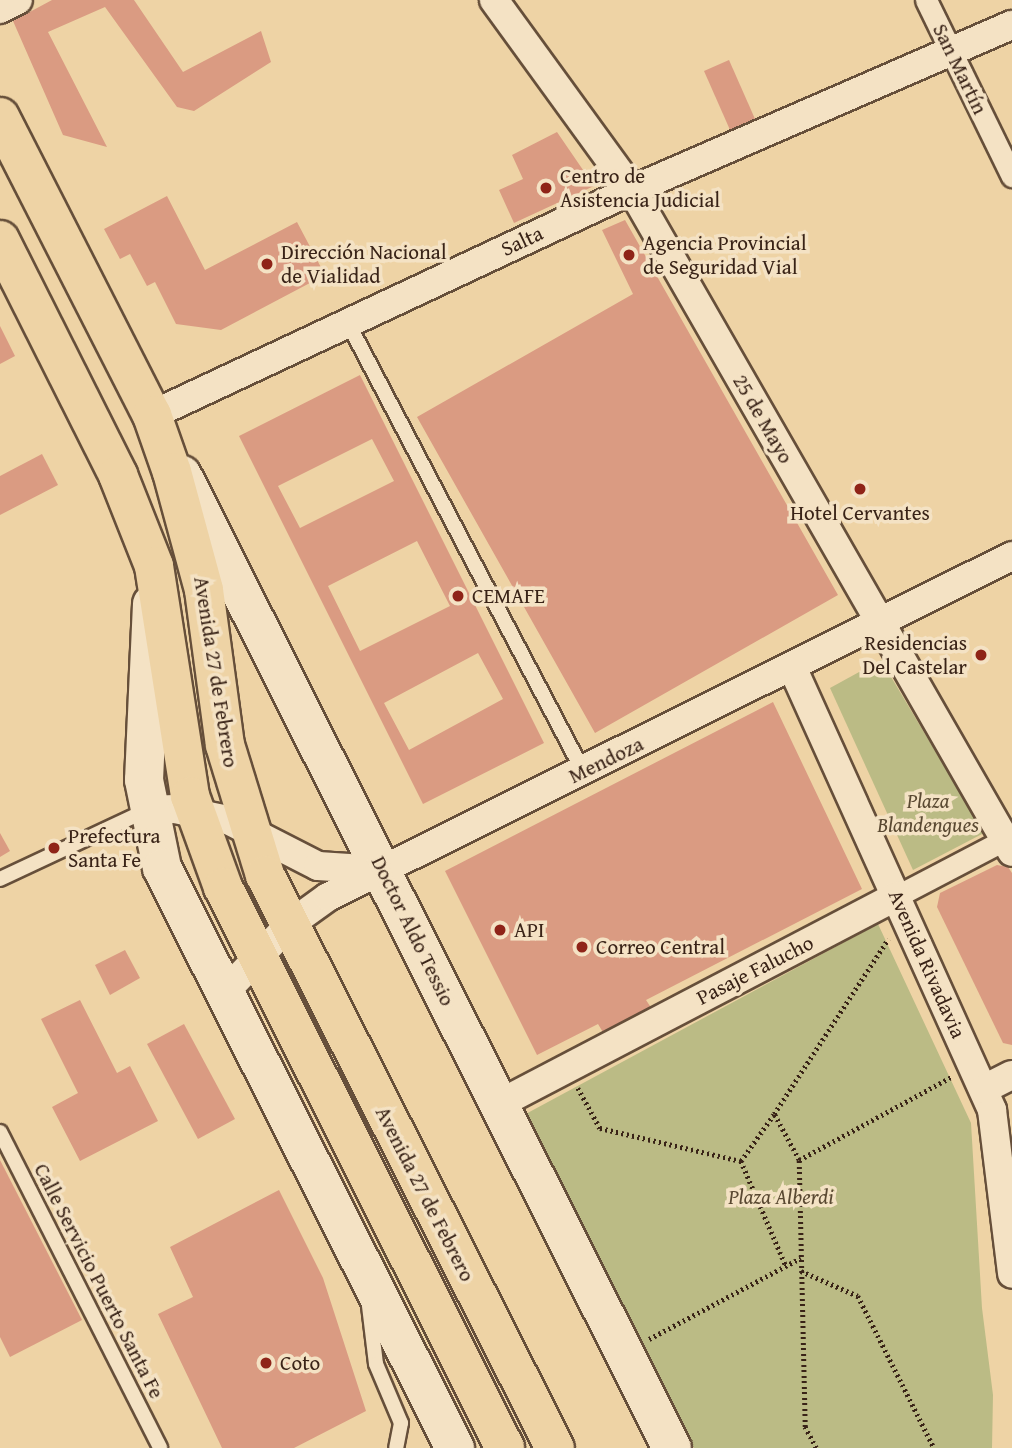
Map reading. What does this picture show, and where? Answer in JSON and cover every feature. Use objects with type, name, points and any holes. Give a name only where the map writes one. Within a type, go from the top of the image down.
[{"type":"highway","name":"Avenida 27 de Febrero","points":[[0,117],[152,415],[196,548],[225,745],[248,829],[289,925],[555,1448]]},
{"type":"highway","name":"Avenida 27 de Febrero","points":[[0,240],[118,475],[148,550],[171,655],[190,796],[223,887],[505,1448]]},
{"type":"main road","name":"Doctor Aldo Tessio","points":[[152,415],[672,1448]]},
{"type":"main road","name":"Avenida 27 de Febrero","points":[[148,550],[152,607],[144,711],[148,810],[175,900],[455,1448]]},
{"type":"street","name":"25 de Mayo","points":[[494,0],[632,190],[880,623],[1010,843]]},
{"type":"street","name":"San Martín","points":[[926,0],[953,50],[1012,176]]},
{"type":"street","name":"Salta","points":[[152,415],[632,190],[1012,25]]},
{"type":"street","name":"Mendoza","points":[[223,994],[289,925],[328,897],[793,669],[1012,556]]},
{"type":"street","name":"Avenida Rivadavia","points":[[793,669],[812,721],[990,1091],[1012,1274]]},
{"type":"street","points":[[148,810],[197,812],[248,829],[318,866],[383,870]]},
{"type":"street","name":"Pasaje Falucho","points":[[499,1104],[901,906],[1010,843]]},
{"type":"street","points":[[990,1091],[1012,1075]]},
{"type":"lane","points":[[348,323],[583,771]]},
{"type":"lane","points":[[0,879],[148,810]]},
{"type":"lane","name":"Calle Servicio Puerto Santa Fe","points":[[0,1132],[160,1448]]},
{"type":"lane","points":[[365,1269],[376,1364],[401,1423],[396,1448]]},
{"type":"path","points":[[741,1160],[774,1114],[901,906]]},
{"type":"path","points":[[568,1068],[600,1128],[741,1160]]},
{"type":"path","points":[[799,1160],[990,1091]]},
{"type":"path","points":[[774,1114],[799,1160],[805,1427],[816,1448]]},
{"type":"path","points":[[741,1160],[786,1266]]},
{"type":"path","points":[[624,1353],[801,1258]]},
{"type":"path","points":[[801,1271],[858,1296],[934,1448]]},
{"type":"green space","name":"Plaza Blandengues","points":[[881,660],[984,833],[913,870],[830,688]]},
{"type":"green space","name":"Plaza Alberdi","points":[[878,924],[971,1123],[982,1308],[993,1395],[992,1448],[694,1448],[522,1116]]},
{"type":"building","points":[[52,0],[134,0],[183,72],[261,31],[271,62],[194,111],[177,107],[105,7],[48,32],[107,147],[63,135],[13,21]]},
{"type":"building","points":[[729,60],[759,128],[734,139],[704,71]]},
{"type":"building","name":"Centro de Asistencia Judicial","points":[[557,132],[594,186],[514,223],[499,190],[523,179],[512,155]]},
{"type":"building","name":"Dirección Nacional de Vialidad","points":[[167,196],[205,270],[297,222],[325,275],[221,330],[176,324],[155,282],[147,286],[130,254],[120,259],[104,229]]},
{"type":"building","points":[[625,220],[838,595],[595,733],[417,417],[633,294],[602,230]]},
{"type":"building","points":[[0,326],[15,356],[0,364]]},
{"type":"building","name":"CEMAFE","points":[[360,375],[544,743],[423,804],[239,436]],"holes":[[[372,439],[394,481],[300,528],[278,486]],[[417,541],[450,606],[360,651],[328,586]],[[478,653],[503,699],[409,750],[384,703]]]},
{"type":"building","points":[[42,454],[58,485],[0,515],[0,476]]},
{"type":"building","points":[[773,702],[862,889],[646,1000],[652,1009],[604,1034],[598,1024],[537,1055],[445,871]]},
{"type":"building","points":[[0,833],[10,851],[0,857]]},
{"type":"building","points":[[997,865],[1008,867],[1012,873],[1012,1045],[1003,1043],[937,907],[940,893]]},
{"type":"building","points":[[125,950],[140,978],[110,995],[95,965]]},
{"type":"building","points":[[80,1000],[117,1073],[130,1066],[158,1121],[80,1161],[52,1107],[78,1093],[41,1019]]},
{"type":"building","points":[[184,1024],[235,1119],[198,1139],[147,1044]]},
{"type":"building","points":[[0,1160],[82,1320],[10,1357],[0,1337]]},
{"type":"building","name":"Coto","points":[[279,1190],[323,1278],[366,1411],[294,1448],[222,1448],[158,1314],[193,1297],[170,1247]]},
{"type":"place","name":"Centro de Asistencia Judicial","points":[[546,188]]},
{"type":"place","name":"Agencia Provincial de Seguridad Vial","points":[[629,255]]},
{"type":"place","name":"Dirección Nacional de Vialidad","points":[[267,264]]},
{"type":"place","name":"Hotel Cervantes","points":[[860,489]]},
{"type":"place","name":"CEMAFE","points":[[458,596]]},
{"type":"place","name":"Residencias Del Castelar","points":[[981,655]]},
{"type":"place","name":"Prefectura Santa Fe","points":[[54,848]]},
{"type":"place","name":"API","points":[[500,930]]},
{"type":"place","name":"Correo Central","points":[[582,947]]},
{"type":"place","name":"Coto","points":[[266,1363]]}]
